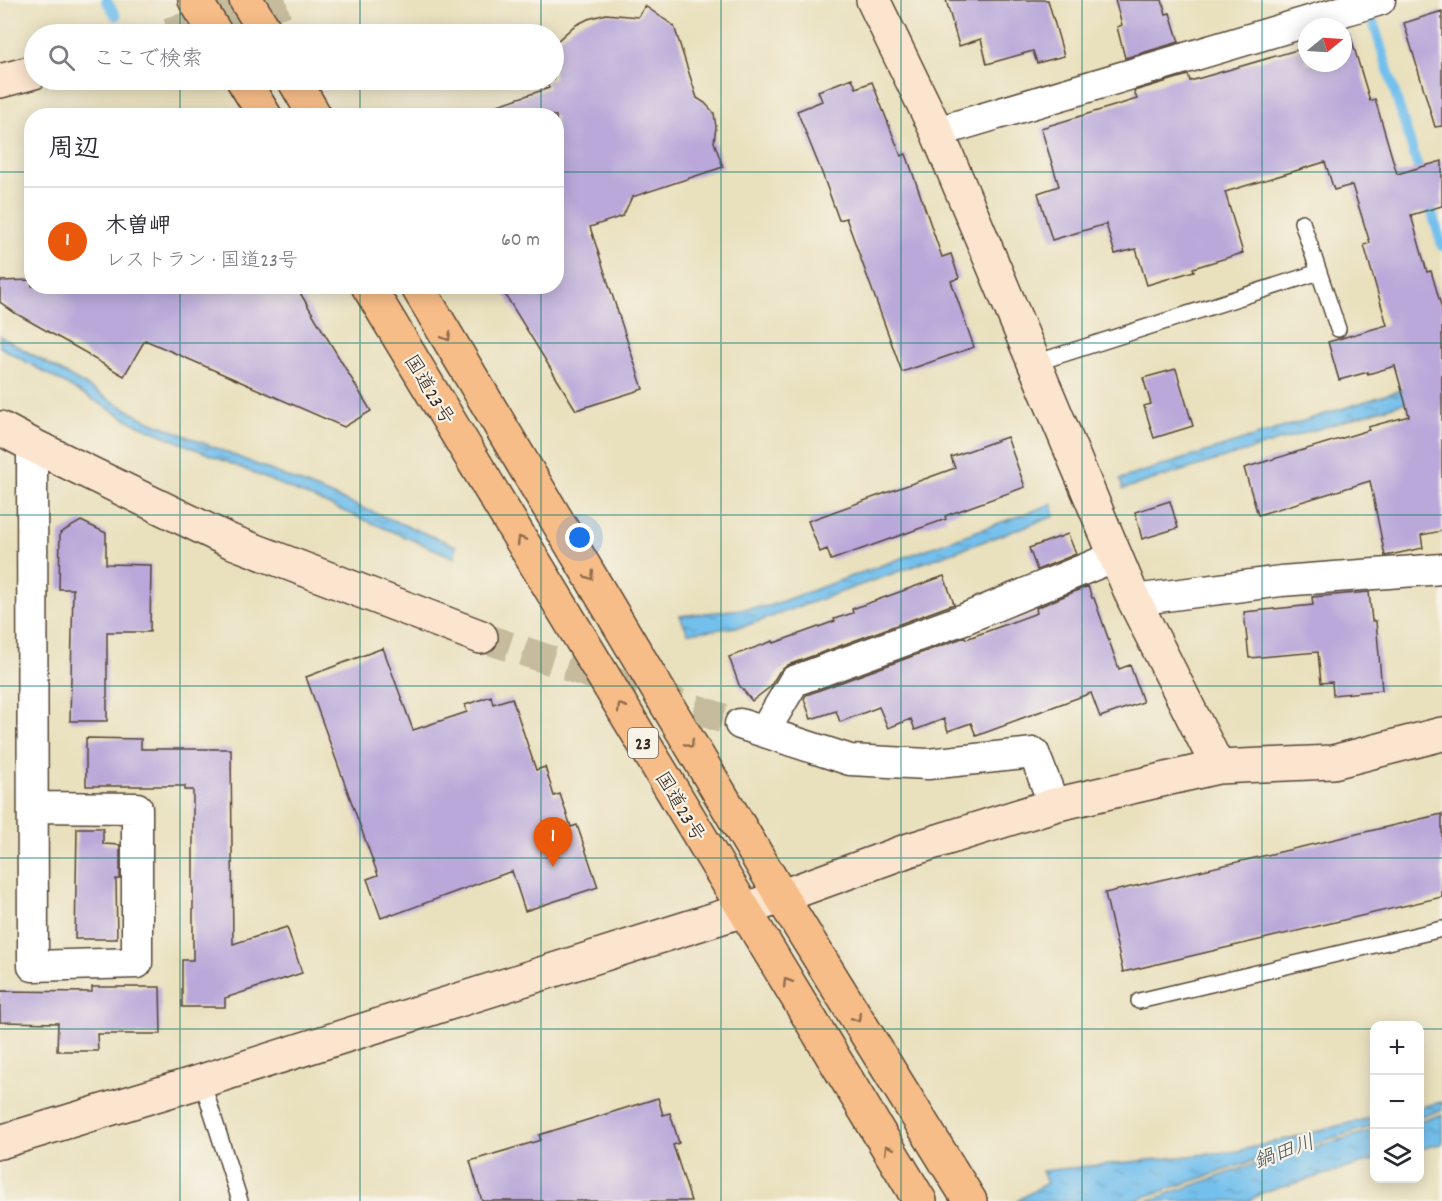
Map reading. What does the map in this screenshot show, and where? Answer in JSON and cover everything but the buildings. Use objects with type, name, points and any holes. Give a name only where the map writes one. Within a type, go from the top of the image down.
[{"type":"highway","points":[[195,0],[210,24]]},
{"type":"highway","points":[[246,0],[261,24]]},
{"type":"highway","points":[[249,90],[260,108]]},
{"type":"highway","points":[[300,90],[310,108]]},
{"type":"highway","name":"国道23号","points":[[373,294],[920,1200]]},
{"type":"highway","name":"国道23号","points":[[422,294],[781,896],[965,1194]]},
{"type":"street","points":[[873,0],[937,132],[1134,600],[1218,767]]},
{"type":"street","points":[[937,132],[1380,0]]},
{"type":"street","points":[[0,81],[24,75]]},
{"type":"street","points":[[0,428],[230,541],[481,637]]},
{"type":"street","points":[[32,445],[33,966],[138,963],[137,808],[33,807]]},
{"type":"street","points":[[1054,805],[1034,753],[928,764],[850,760],[752,728],[794,681],[964,619],[1116,556]]},
{"type":"street","points":[[1134,600],[1281,581],[1442,569]]},
{"type":"street","points":[[0,1142],[202,1081],[744,910],[909,850],[1054,805],[1218,767],[1333,762],[1442,734]]},
{"type":"lane","points":[[1302,222],[1338,329]]},
{"type":"lane","points":[[1035,363],[1319,272]]},
{"type":"lane","points":[[1139,1001],[1442,929]]},
{"type":"lane","points":[[202,1081],[240,1201]]},
{"type":"water","points":[[0,336],[140,417],[456,546],[455,558],[134,423],[0,347]]},
{"type":"water","points":[[1442,377],[1442,391],[1123,489],[1120,479]]},
{"type":"water","points":[[1052,504],[1055,516],[745,626],[688,633],[680,616],[769,606]]},
{"type":"water","points":[[1442,1102],[1442,1111],[1424,1115],[1424,1106]]},
{"type":"water","points":[[1442,1115],[1442,1144],[1424,1148],[1424,1119]]},
{"type":"water","name":"鍋田川","points":[[1370,1118],[1370,1127],[1256,1160],[1132,1201],[1017,1201],[1047,1183],[1042,1171],[1238,1151]]},
{"type":"water","points":[[1370,1131],[1370,1161],[1262,1193],[1248,1201],[1147,1201],[1258,1163]]},
{"type":"waterway","points":[[106,0],[116,16]]},
{"type":"waterway","points":[[1372,18],[1422,181]]},
{"type":"waterway","points":[[1427,196],[1442,246]]},
{"type":"tunnel","points":[[203,24],[286,0]]},
{"type":"tunnel","points":[[481,637],[740,724]]},
{"type":"place","name":"木曽岬","points":[[553,867]]}]
